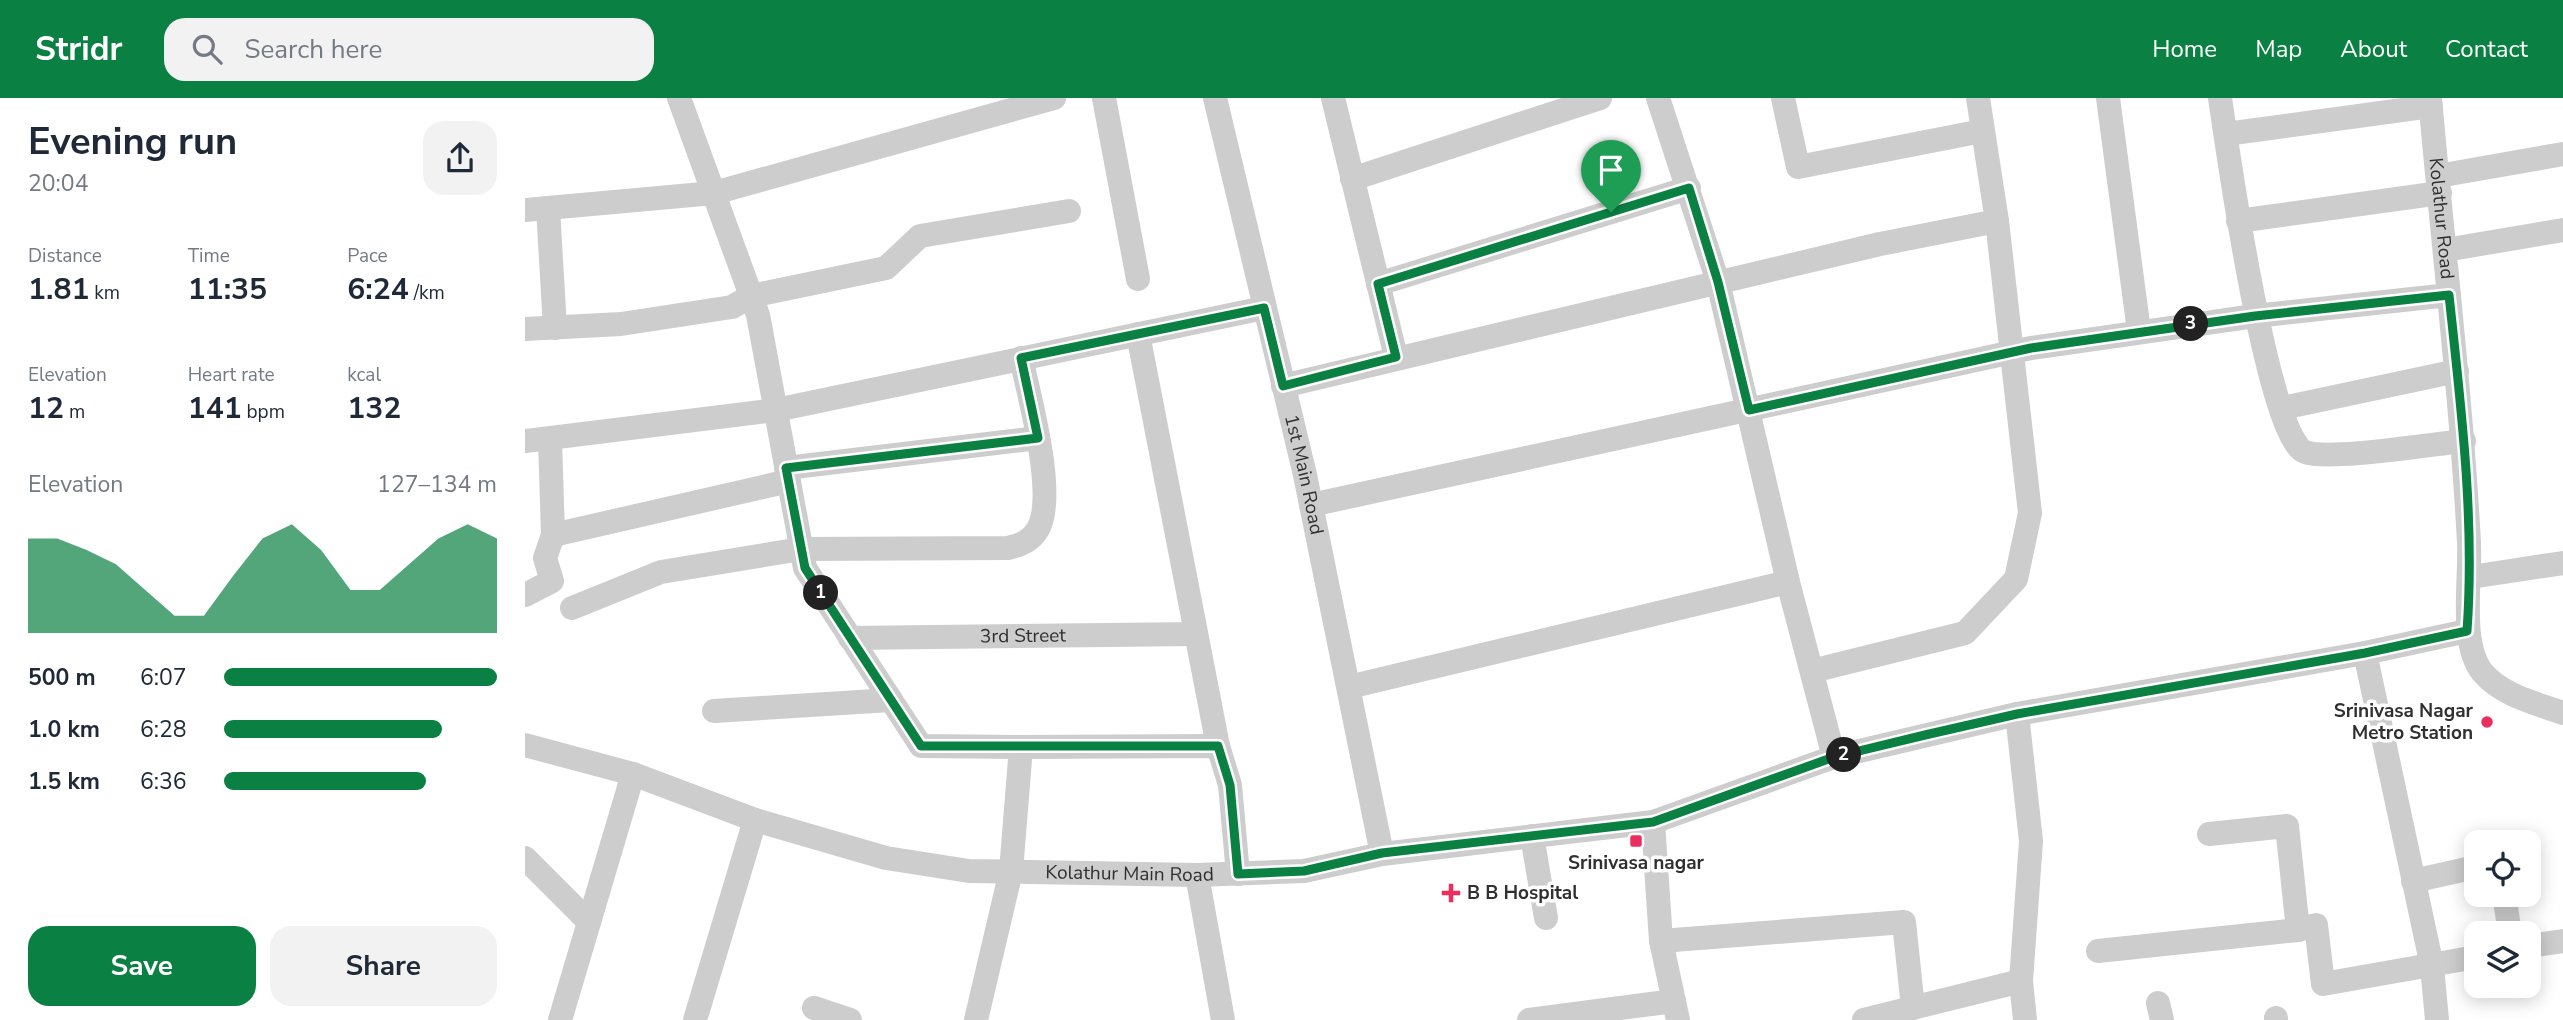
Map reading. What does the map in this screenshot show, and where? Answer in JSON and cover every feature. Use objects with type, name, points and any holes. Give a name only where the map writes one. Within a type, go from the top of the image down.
[{"type":"street","points":[[679,98],[751,296],[776,410],[805,568],[921,746],[1218,746]]},
{"type":"street","points":[[555,328],[536,209],[714,193],[1054,98]]},
{"type":"street","points":[[1104,98],[1138,279]]},
{"type":"street","name":"1st Main Road","points":[[1216,98],[1311,505],[1382,853]]},
{"type":"street","points":[[1333,98],[1396,357]]},
{"type":"street","points":[[1352,179],[1600,98]]},
{"type":"street","points":[[1658,98],[1718,282],[1787,582],[1834,757]]},
{"type":"street","points":[[1783,98],[1798,167],[1982,131]]},
{"type":"street","points":[[1812,671],[1965,633],[2016,579],[2030,513],[1997,221],[1977,98]]},
{"type":"street","points":[[2108,98],[2139,331]]},
{"type":"street","points":[[2220,98],[2255,316],[2282,408],[2298,448],[2306,453],[2332,455],[2464,441]]},
{"type":"street","points":[[2225,134],[2431,102]]},
{"type":"street","name":"Kolathur Road","points":[[2431,102],[2464,441],[2470,577],[2467,631]]},
{"type":"street","points":[[2238,221],[2439,184],[2563,154]]},
{"type":"street","points":[[1378,284],[1689,188]]},
{"type":"street","points":[[525,329],[621,324],[732,307],[751,296],[887,268],[920,236],[1069,211]]},
{"type":"street","points":[[1283,386],[1880,244],[1997,221]]},
{"type":"street","points":[[2445,250],[2563,230]]},
{"type":"street","points":[[1311,505],[2013,351],[2255,316],[2449,295]]},
{"type":"street","points":[[525,441],[776,410],[1264,308]]},
{"type":"street","points":[[1138,334],[1218,746],[1230,785],[1238,874]]},
{"type":"street","points":[[572,608],[661,572],[801,550],[1008,548],[1025,544],[1039,528],[1045,502],[1038,438],[1021,358]]},
{"type":"street","points":[[2282,408],[2457,371]]},
{"type":"street","points":[[553,535],[788,475],[1038,438]]},
{"type":"street","points":[[525,595],[552,581],[545,558],[553,535],[550,439]]},
{"type":"street","points":[[2470,577],[2563,563]]},
{"type":"street","points":[[1349,687],[1787,582]]},
{"type":"street","points":[[2467,631],[2482,672],[2514,696],[2563,713]]},
{"type":"street","name":"Kolathur Main Road","points":[[525,745],[633,774],[755,820],[886,858],[969,871],[1197,876],[1304,871],[1382,853],[1653,822],[1834,757],[2017,714],[2365,653],[2467,631]]},
{"type":"street","name":"3rd Street","points":[[851,638],[1196,634]]},
{"type":"street","points":[[2365,653],[2432,966],[2437,1020]]},
{"type":"street","points":[[714,711],[891,700]]},
{"type":"street","points":[[2017,714],[2031,841],[2021,981],[2025,1020]]},
{"type":"street","points":[[976,1020],[1011,871],[1021,747]]},
{"type":"street","points":[[560,1020],[633,774]]},
{"type":"street","points":[[695,1020],[755,820]]},
{"type":"street","points":[[1529,1020],[1676,1011],[1661,942],[1653,822]]},
{"type":"street","points":[[2209,834],[2287,826],[2298,930]]},
{"type":"street","points":[[1532,836],[1546,918]]},
{"type":"street","points":[[525,858],[589,922]]},
{"type":"street","points":[[2413,881],[2464,870]]},
{"type":"street","points":[[1197,876],[1223,1020]]},
{"type":"street","points":[[1661,942],[1904,922],[1898,1014]]},
{"type":"street","points":[[2098,951],[2298,930],[2316,925],[2323,984],[2464,959]]},
{"type":"street","points":[[2541,944],[2563,941]]},
{"type":"street","points":[[1864,1020],[1898,1014],[2021,981]]},
{"type":"street","points":[[814,1008],[850,1020]]},
{"type":"place","name":"Srinivasa Nagar Metro Station","points":[[2487,722]]},
{"type":"place","name":"Srinivasa nagar","points":[[1636,841]]},
{"type":"place","name":"B B Hospital","points":[[1451,893]]},
{"type":"route","points":[[1689,188],[1718,282],[1749,410],[2031,348],[2255,316],[2449,295],[2464,441],[2470,577],[2467,631],[2365,653],[2017,714],[1925,735],[1834,757],[1653,822],[1382,853],[1304,871],[1238,874],[1230,785],[1218,746],[921,746],[805,568],[786,468],[902,452],[1038,438],[1021,358],[1264,308],[1283,386],[1396,357],[1378,284],[1611,212],[1689,188]]}]
